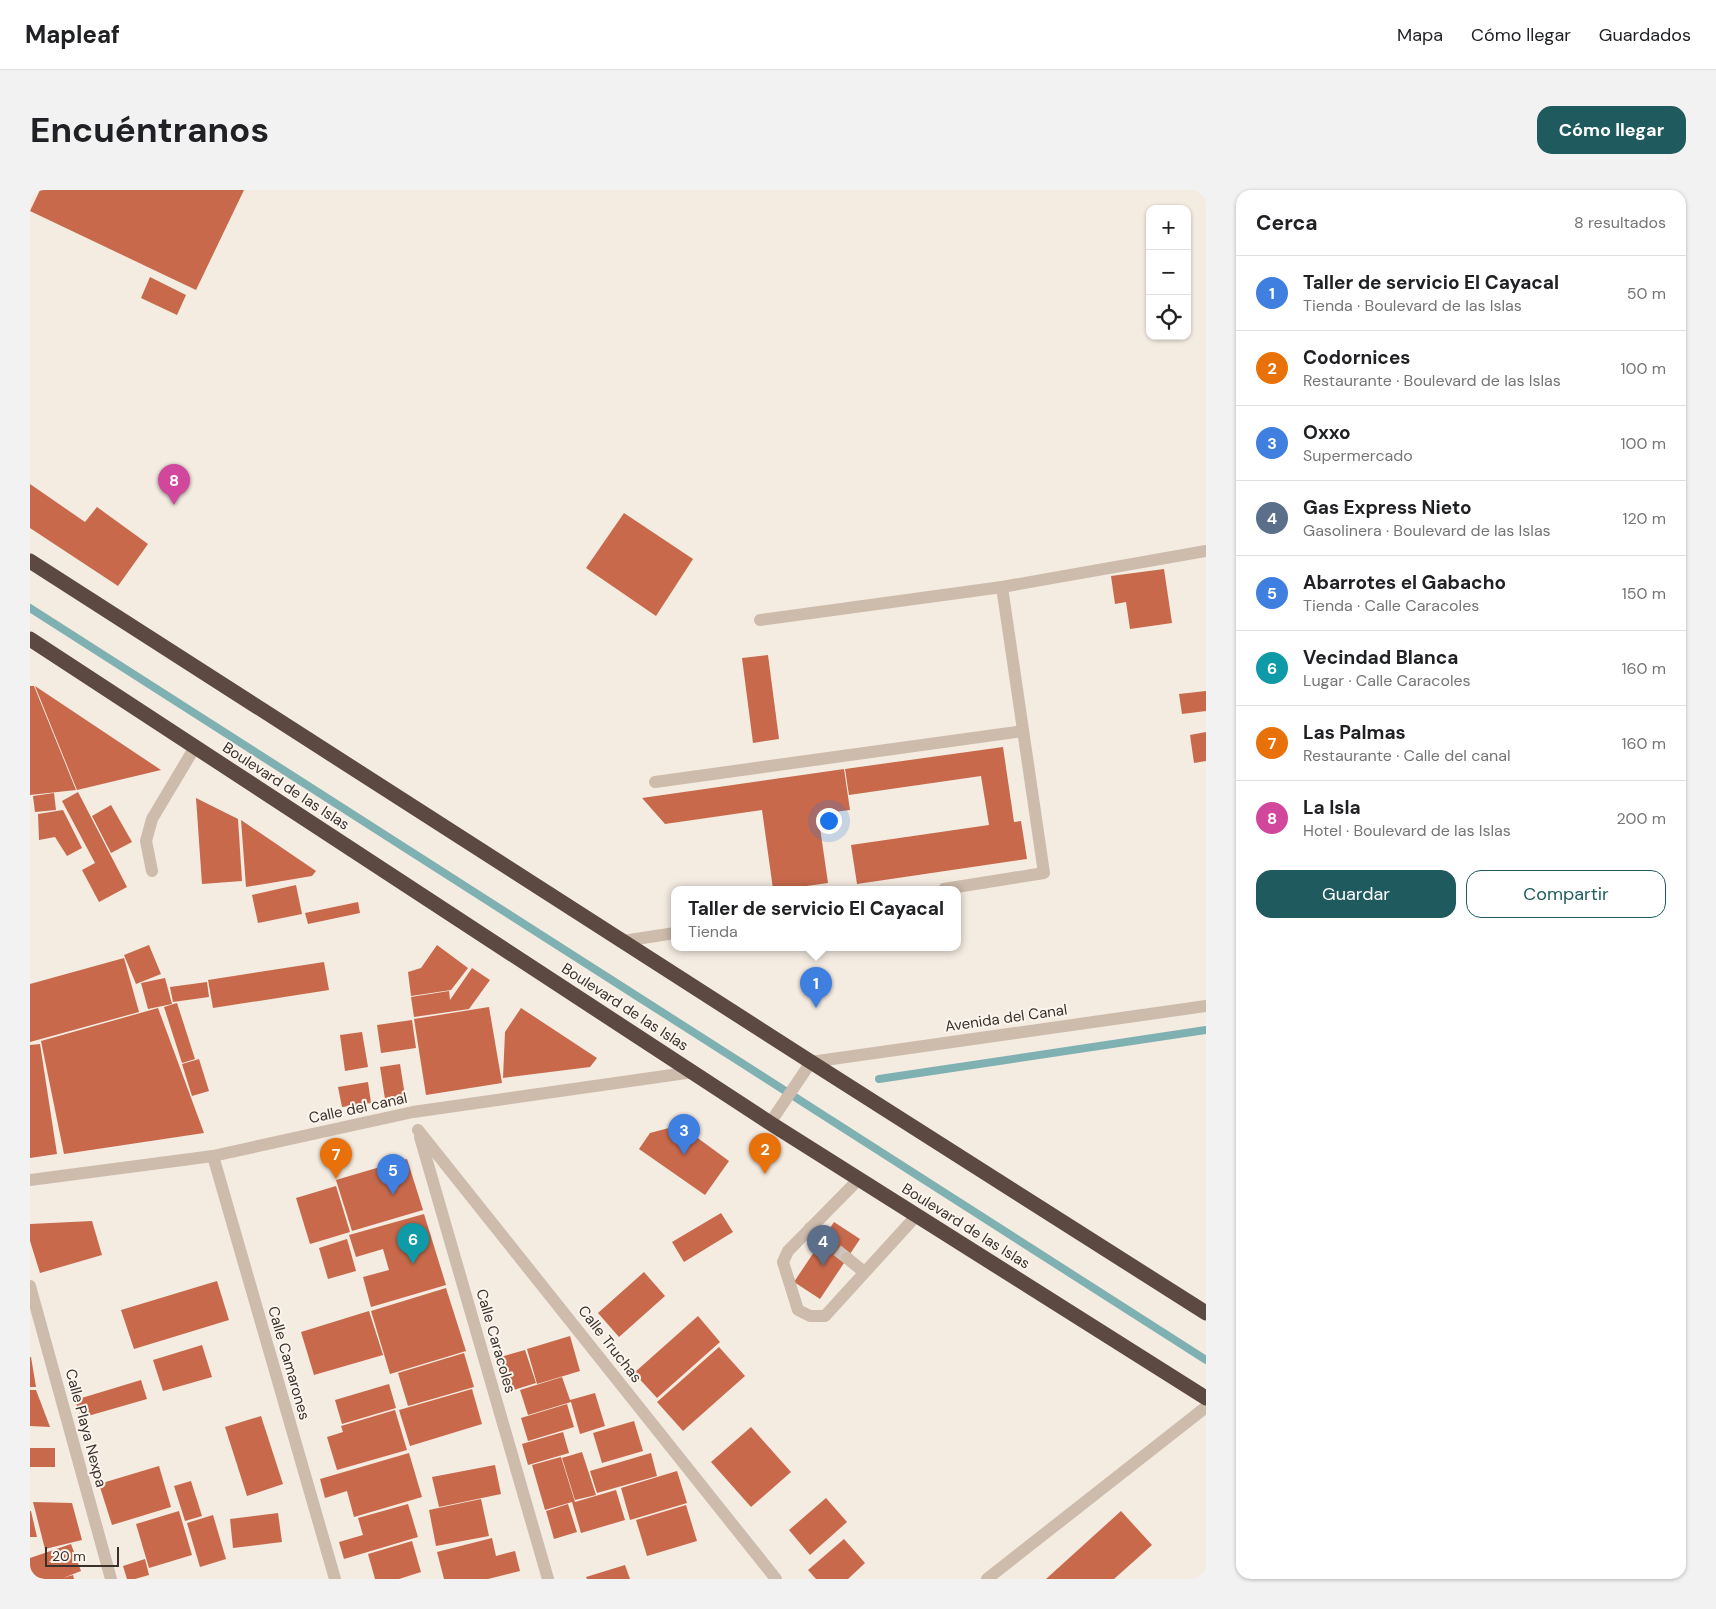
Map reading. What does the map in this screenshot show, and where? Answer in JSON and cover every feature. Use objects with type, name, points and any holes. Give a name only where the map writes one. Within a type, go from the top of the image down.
[{"type":"highway","points":[[30,562],[623,941],[809,1066],[1206,1313]]},
{"type":"highway","name":"Boulevard de las Islas","points":[[30,639],[770,1122],[1206,1398]]},
{"type":"street","points":[[760,620],[1002,587],[1206,551]]},
{"type":"street","points":[[961,886],[1044,873],[1002,587]]},
{"type":"street","points":[[655,782],[1023,731]]},
{"type":"street","points":[[152,871],[146,842],[152,819],[195,747]]},
{"type":"street","points":[[623,941],[671,934]]},
{"type":"street","name":"Avenida del Canal","points":[[809,1066],[1206,1006]]},
{"type":"street","points":[[770,1122],[809,1066]]},
{"type":"street","name":"Calle del canal","points":[[30,1180],[213,1156],[413,1112],[693,1072]]},
{"type":"street","name":"Calle Caracoles","points":[[413,1112],[548,1579]]},
{"type":"street","name":"Calle Truchas","points":[[418,1130],[776,1579]]},
{"type":"street","name":"Calle Camarones","points":[[213,1156],[335,1579]]},
{"type":"street","points":[[859,1179],[788,1251],[783,1262],[798,1310],[810,1316],[825,1316],[917,1216]]},
{"type":"street","points":[[810,1228],[823,1239]]},
{"type":"street","points":[[847,1258],[864,1272]]},
{"type":"street","name":"Calle Playa Nexpa","points":[[30,1286],[111,1579]]},
{"type":"street","points":[[987,1579],[1206,1407]]},
{"type":"building","points":[[40,190],[244,190],[196,290],[30,211]]},
{"type":"building","points":[[150,277],[186,295],[177,315],[141,298]]},
{"type":"building","points":[[30,484],[85,522],[97,507],[148,544],[118,586],[30,528]]},
{"type":"building","points":[[624,513],[693,559],[656,616],[586,568]]},
{"type":"building","points":[[1164,569],[1172,623],[1130,629],[1126,602],[1115,604],[1111,576]]},
{"type":"building","points":[[768,655],[779,739],[753,743],[742,658]]},
{"type":"building","points":[[30,686],[34,686],[76,790],[30,795]]},
{"type":"building","points":[[35,686],[161,770],[77,790]]},
{"type":"building","points":[[1206,691],[1206,711],[1182,714],[1179,694]]},
{"type":"building","points":[[1206,732],[1206,761],[1194,763],[1190,735]]},
{"type":"building","points":[[1003,747],[1014,822],[1021,821],[1027,859],[857,884],[851,845],[989,825],[981,776],[849,795],[845,769]]},
{"type":"building","points":[[844,769],[850,810],[818,814],[828,883],[806,886],[773,886],[762,810],[665,824],[642,798]]},
{"type":"building","points":[[78,792],[127,887],[99,902],[82,870],[95,863],[62,801]]},
{"type":"building","points":[[54,793],[56,810],[35,812],[33,796]]},
{"type":"building","points":[[196,798],[238,819],[242,881],[202,884]]},
{"type":"building","points":[[111,805],[132,842],[111,853],[92,816]]},
{"type":"building","points":[[63,810],[82,848],[67,856],[55,837],[39,840],[38,814]]},
{"type":"building","points":[[241,820],[316,871],[312,876],[246,887]]},
{"type":"building","points":[[296,885],[302,914],[258,923],[252,895]]},
{"type":"building","points":[[358,902],[360,913],[308,924],[305,913]]},
{"type":"building","points":[[149,945],[161,974],[136,984],[124,955]]},
{"type":"building","points":[[437,945],[468,968],[451,990],[411,996],[408,972],[421,968]]},
{"type":"building","points":[[124,958],[139,1012],[30,1042],[30,984]]},
{"type":"building","points":[[324,962],[329,990],[213,1008],[208,980]]},
{"type":"building","points":[[472,968],[490,980],[469,1009],[414,1017],[411,997],[449,991],[450,1000]]},
{"type":"building","points":[[165,978],[172,1004],[148,1009],[141,983]]},
{"type":"building","points":[[207,982],[209,997],[173,1002],[170,987]]},
{"type":"building","points":[[177,1003],[195,1059],[182,1063],[164,1007]]},
{"type":"building","points":[[489,1007],[502,1083],[426,1095],[414,1019]]},
{"type":"building","points":[[158,1008],[204,1133],[64,1154],[41,1041]]},
{"type":"building","points":[[521,1008],[597,1058],[590,1067],[503,1078],[505,1032]]},
{"type":"building","points":[[412,1020],[416,1048],[381,1053],[377,1025]]},
{"type":"building","points":[[362,1032],[368,1067],[345,1071],[340,1035]]},
{"type":"building","points":[[40,1044],[57,1154],[30,1158],[30,1045]]},
{"type":"building","points":[[199,1059],[209,1091],[192,1096],[182,1064]]},
{"type":"building","points":[[400,1064],[405,1096],[385,1099],[380,1067]]},
{"type":"building","points":[[368,1082],[371,1103],[342,1107],[338,1087]]},
{"type":"building","points":[[680,1125],[729,1161],[705,1195],[639,1149],[650,1133]]},
{"type":"building","points":[[407,1159],[423,1210],[352,1231],[336,1180]]},
{"type":"building","points":[[336,1186],[350,1232],[310,1244],[296,1198]]},
{"type":"building","points":[[721,1213],[733,1232],[684,1262],[672,1242]]},
{"type":"building","points":[[424,1214],[446,1285],[371,1307],[363,1277],[389,1270],[383,1249],[356,1257],[349,1235]]},
{"type":"building","points":[[92,1221],[102,1255],[40,1273],[30,1241],[30,1224]]},
{"type":"building","points":[[834,1222],[860,1239],[820,1299],[794,1282]]},
{"type":"building","points":[[347,1239],[356,1271],[328,1279],[319,1248]]},
{"type":"building","points":[[644,1272],[665,1296],[619,1337],[598,1313]]},
{"type":"building","points":[[217,1281],[229,1320],[134,1349],[121,1310]]},
{"type":"building","points":[[446,1288],[466,1351],[390,1374],[371,1311]]},
{"type":"building","points":[[369,1311],[383,1355],[314,1375],[301,1332]]},
{"type":"building","points":[[698,1316],[720,1342],[657,1398],[634,1373]]},
{"type":"building","points":[[570,1336],[580,1371],[537,1384],[527,1349]]},
{"type":"building","points":[[202,1345],[212,1377],[163,1391],[153,1360]]},
{"type":"building","points":[[719,1347],[745,1376],[683,1431],[657,1402]]},
{"type":"building","points":[[525,1350],[536,1383],[507,1392],[497,1358]]},
{"type":"building","points":[[464,1353],[474,1387],[408,1406],[398,1373]]},
{"type":"building","points":[[31,1357],[36,1387],[30,1387]]},
{"type":"building","points":[[562,1377],[570,1400],[595,1393],[605,1426],[580,1434],[571,1402],[528,1415],[520,1390]]},
{"type":"building","points":[[141,1380],[147,1399],[81,1418],[75,1400]]},
{"type":"building","points":[[389,1384],[396,1408],[342,1424],[335,1400]]},
{"type":"building","points":[[472,1389],[482,1424],[410,1446],[399,1410]]},
{"type":"building","points":[[30,1390],[36,1390],[50,1427],[30,1426]]},
{"type":"building","points":[[567,1404],[574,1427],[528,1441],[521,1418]]},
{"type":"building","points":[[395,1410],[407,1450],[337,1470],[327,1437],[343,1432],[341,1426]]},
{"type":"building","points":[[261,1416],[283,1484],[247,1496],[225,1427]]},
{"type":"building","points":[[634,1421],[643,1451],[602,1463],[593,1433]]},
{"type":"building","points":[[751,1427],[791,1472],[751,1507],[711,1462]]},
{"type":"building","points":[[563,1432],[569,1453],[528,1465],[522,1444]]},
{"type":"building","points":[[30,1448],[55,1448],[55,1467],[30,1467]]},
{"type":"building","points":[[582,1452],[596,1495],[575,1500],[562,1458]]},
{"type":"building","points":[[409,1453],[422,1497],[354,1517],[347,1491],[325,1498],[320,1479]]},
{"type":"building","points":[[651,1453],[657,1476],[597,1493],[590,1471]]},
{"type":"building","points":[[561,1457],[575,1502],[616,1490],[625,1520],[581,1533],[572,1502],[545,1510],[532,1465]]},
{"type":"building","points":[[495,1465],[501,1494],[439,1507],[432,1477]]},
{"type":"building","points":[[159,1466],[171,1507],[112,1525],[99,1484]]},
{"type":"building","points":[[677,1471],[687,1503],[630,1520],[621,1488]]},
{"type":"building","points":[[191,1481],[202,1516],[185,1521],[174,1486]]},
{"type":"building","points":[[826,1498],[847,1522],[810,1555],[789,1530]]},
{"type":"building","points":[[481,1499],[489,1536],[436,1546],[429,1510]]},
{"type":"building","points":[[33,1502],[72,1503],[82,1540],[45,1549]]},
{"type":"building","points":[[408,1504],[418,1537],[344,1559],[339,1542],[363,1535],[358,1518]]},
{"type":"building","points":[[568,1504],[577,1532],[554,1539],[546,1511]]},
{"type":"building","points":[[686,1505],[697,1541],[647,1556],[636,1520]]},
{"type":"building","points":[[31,1511],[37,1537],[30,1537]]},
{"type":"building","points":[[179,1511],[192,1555],[149,1568],[136,1524]]},
{"type":"building","points":[[1121,1511],[1152,1545],[1114,1579],[1046,1579]]},
{"type":"building","points":[[278,1513],[282,1542],[233,1548],[230,1519]]},
{"type":"building","points":[[213,1515],[226,1559],[200,1567],[187,1523]]},
{"type":"building","points":[[492,1538],[496,1556],[515,1551],[520,1571],[488,1579],[444,1579],[437,1552]]},
{"type":"building","points":[[844,1539],[865,1563],[848,1579],[816,1579],[808,1570]]},
{"type":"building","points":[[412,1541],[421,1572],[399,1579],[375,1579],[368,1554]]},
{"type":"building","points":[[71,1544],[81,1571],[63,1578],[73,1575],[74,1579],[30,1579],[30,1558]]},
{"type":"building","points":[[145,1559],[149,1575],[127,1579],[123,1566]]},
{"type":"building","points":[[625,1565],[630,1579],[587,1579],[586,1577]]},
{"type":"waterway","points":[[30,608],[1206,1360]]},
{"type":"waterway","points":[[879,1079],[1206,1030]]},
{"type":"tunnel","points":[[823,1239],[847,1258]]},
{"type":"place","name":"La Isla","points":[[174,505]]},
{"type":"place","name":"Taller de servicio El Cayacal","points":[[816,1008]]},
{"type":"place","name":"Oxxo","points":[[684,1155]]},
{"type":"place","name":"Codornices","points":[[765,1174]]},
{"type":"place","name":"Las Palmas","points":[[336,1179]]},
{"type":"place","name":"Abarrotes el Gabacho","points":[[393,1195]]},
{"type":"place","name":"Vecindad Blanca","points":[[413,1264]]},
{"type":"place","name":"Gas Express Nieto","points":[[823,1266]]}]
